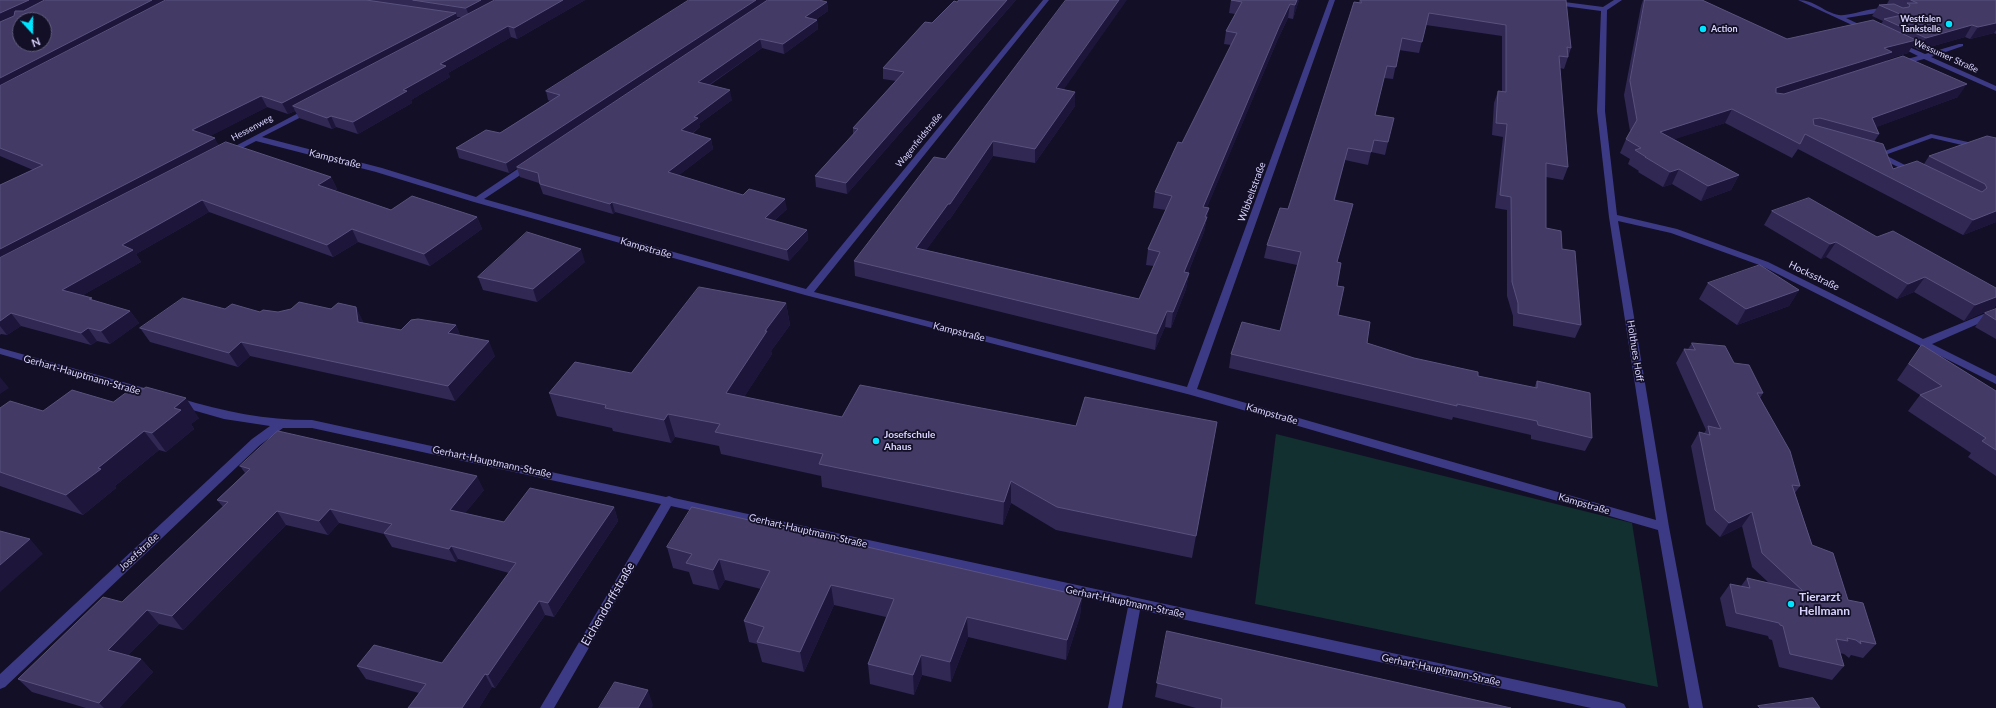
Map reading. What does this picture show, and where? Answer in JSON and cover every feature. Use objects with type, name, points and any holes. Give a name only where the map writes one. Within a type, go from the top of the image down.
[{"type":"street","name":"Wagenfeldstraße","points":[[808,293],[1046,0]]},
{"type":"street","name":"Wibbeltstraße","points":[[1191,391],[1332,0]]},
{"type":"street","points":[[1534,0],[1604,8],[1619,0]]},
{"type":"street","points":[[1801,0],[1874,33]]},
{"type":"street","name":"Holthues Hoff","points":[[1604,8],[1601,111],[1613,217],[1663,527],[1696,708]]},
{"type":"street","points":[[1838,17],[1884,10],[1894,15]]},
{"type":"street","name":"Wessumer Straße","points":[[1888,40],[1996,89]]},
{"type":"street","points":[[1893,66],[1961,45],[1951,41]]},
{"type":"street","name":"Hessenweg","points":[[221,156],[318,104]]},
{"type":"street","points":[[1921,177],[1874,154],[1931,136],[1992,150],[1996,148]]},
{"type":"street","name":"Kampstraße","points":[[255,138],[378,170],[477,200],[808,293],[1191,391],[1663,527]]},
{"type":"street","points":[[477,200],[536,161]]},
{"type":"street","name":"Hocksstraße","points":[[1613,217],[1674,231],[1765,264],[1996,380]]},
{"type":"street","points":[[1924,343],[1996,312]]},
{"type":"street","name":"Gerhart-Hauptmann-Straße","points":[[0,351],[157,396]]},
{"type":"street","name":"Gerhart-Hauptmann-Straße","points":[[172,400],[224,415],[281,424],[312,424],[669,500],[1135,604],[1619,708]]},
{"type":"street","name":"Josefstraße","points":[[0,683],[256,442],[281,424]]},
{"type":"street","name":"Eichendorffstraße","points":[[547,708],[669,500]]},
{"type":"street","points":[[1115,708],[1135,604]]},
{"type":"green space","points":[[1276,434],[1632,523],[1658,687],[1255,604]]},
{"type":"building","points":[[0,0],[29,0],[0,13]]},
{"type":"building","points":[[45,0],[152,0],[52,51],[52,12],[15,11],[23,11]]},
{"type":"building","points":[[166,0],[366,0],[456,13],[282,103],[261,96],[192,130],[215,138],[0,249],[0,185],[43,165],[0,148],[0,86]]},
{"type":"building","points":[[413,0],[481,0],[466,8]]},
{"type":"building","points":[[495,0],[563,0],[514,28],[508,26],[440,64],[446,66],[403,90],[407,91],[353,122],[331,116],[327,118],[293,106]]},
{"type":"building","points":[[689,0],[756,0],[506,163],[456,148],[486,130],[500,133],[560,95],[546,91]]},
{"type":"building","points":[[768,0],[819,0],[827,2],[805,17],[817,20],[783,44],[760,39],[698,82],[730,90],[694,117],[698,118],[681,130],[711,139],[668,172],[743,195],[749,189],[785,199],[765,218],[807,230],[787,250],[612,202],[610,204],[540,184],[538,173],[517,167]]},
{"type":"building","points":[[959,0],[1007,0],[846,183],[815,176],[858,129],[853,128],[904,72],[883,68],[925,22],[932,23],[954,1],[957,2]]},
{"type":"building","points":[[1066,0],[1119,0],[1056,88],[1075,92],[1035,149],[993,141],[950,204],[948,204],[916,248],[1139,299],[1160,252],[1148,249],[1172,196],[1155,192],[1178,142],[1182,143],[1237,33],[1226,31],[1242,2],[1231,0],[1297,0],[1295,5],[1290,4],[1279,27],[1203,207],[1209,208],[1205,217],[1207,217],[1184,272],[1189,273],[1173,312],[1167,311],[1157,334],[854,261],[934,157],[945,159]]},
{"type":"building","points":[[1361,0],[1566,0],[1571,48],[1567,47],[1568,57],[1559,56],[1568,167],[1546,163],[1546,228],[1561,231],[1562,249],[1575,251],[1581,325],[1518,313],[1518,303],[1512,282],[1511,197],[1500,195],[1507,124],[1496,123],[1498,91],[1506,92],[1506,25],[1429,13],[1422,42],[1402,38],[1396,67],[1387,66],[1375,115],[1394,118],[1388,142],[1374,140],[1371,152],[1348,148],[1334,200],[1353,204],[1337,262],[1341,263],[1337,286],[1344,287],[1338,315],[1370,322],[1367,343],[1414,358],[1478,372],[1478,376],[1537,388],[1537,381],[1590,393],[1592,438],[1538,425],[1537,421],[1457,404],[1457,406],[1231,354],[1242,322],[1280,331],[1301,252],[1267,245],[1280,208],[1288,209],[1354,2],[1361,3]]},
{"type":"building","points":[[1645,0],[1702,0],[1787,39],[1873,20],[1916,40],[1884,48],[1892,52],[1776,88],[1776,93],[1784,94],[1903,56],[1967,84],[1872,118],[1879,134],[1820,118],[1813,119],[1814,125],[1883,144],[1893,169],[1917,161],[1982,192],[1987,188],[1985,184],[1929,156],[1987,136],[1996,138],[1996,211],[1973,220],[1805,134],[1800,144],[1732,109],[1660,132],[1739,175],[1708,186],[1679,169],[1670,172],[1645,157],[1635,150],[1641,148],[1626,139],[1637,120],[1630,81]]},
{"type":"building","points":[[1911,0],[1996,0],[1996,23],[1978,27],[1972,25],[1926,38],[1884,19],[1902,15],[1879,5],[1894,4],[1903,8],[1909,7],[1910,5],[1907,3],[1917,3]]},
{"type":"building","points":[[12,17],[12,52],[51,52],[0,78],[0,22]]},
{"type":"building","points":[[226,142],[331,177],[318,185],[391,210],[412,196],[477,217],[424,254],[352,229],[327,245],[202,200],[122,245],[133,250],[62,290],[92,298],[89,299],[130,311],[101,331],[88,328],[81,333],[11,313],[0,321],[0,258]]},
{"type":"building","points":[[1809,198],[1877,237],[1893,231],[1996,288],[1996,297],[1975,305],[1925,277],[1908,284],[1836,242],[1830,244],[1772,211]]},
{"type":"building","points":[[527,232],[581,249],[533,289],[478,277]]},
{"type":"building","points":[[1760,265],[1799,290],[1746,309],[1708,283]]},
{"type":"building","points":[[699,287],[786,303],[765,331],[767,331],[726,393],[842,417],[860,385],[1076,426],[1085,397],[1217,422],[1196,536],[1057,507],[1011,481],[1004,502],[819,464],[823,454],[715,432],[720,424],[668,414],[664,420],[605,408],[606,405],[549,393],[575,362],[631,373]]},
{"type":"building","points":[[183,298],[225,309],[232,304],[260,312],[263,310],[278,312],[291,309],[299,302],[331,309],[338,303],[356,307],[358,322],[401,330],[411,320],[418,319],[456,325],[448,333],[489,341],[448,386],[241,342],[229,353],[140,328]]},
{"type":"building","points":[[1996,309],[1996,320],[1985,313]]},
{"type":"building","points":[[1692,343],[1725,346],[1734,363],[1749,365],[1763,393],[1757,393],[1790,451],[1800,486],[1792,485],[1812,545],[1833,553],[1848,600],[1863,603],[1876,644],[1860,641],[1861,644],[1856,640],[1847,638],[1848,641],[1836,639],[1844,666],[1790,654],[1783,626],[1779,623],[1736,613],[1730,584],[1750,588],[1747,578],[1803,591],[1762,553],[1752,512],[1729,523],[1715,510],[1699,432],[1710,435],[1708,426],[1721,429],[1684,349],[1695,350]]},
{"type":"building","points":[[1922,345],[1996,391],[1996,450],[1982,441],[1986,438],[1920,395],[1942,386],[1909,364]]},
{"type":"building","points":[[134,387],[143,389],[146,387],[186,398],[174,408],[181,410],[152,433],[144,431],[98,468],[101,469],[66,495],[0,472],[0,408],[10,401],[43,411],[72,390],[113,402]]},
{"type":"building","points":[[278,431],[477,476],[450,510],[504,522],[530,488],[614,507],[548,603],[539,601],[488,675],[485,674],[462,708],[408,708],[426,684],[357,666],[374,645],[442,663],[516,563],[451,546],[449,549],[384,533],[392,524],[330,509],[319,521],[277,511],[172,616],[147,610],[108,650],[141,659],[99,703],[18,679],[103,597],[122,602],[228,502],[217,500],[250,469],[240,466]]},
{"type":"building","points":[[692,507],[1082,596],[1067,640],[967,617],[950,662],[921,655],[913,675],[868,664],[894,599],[831,585],[800,652],[757,642],[764,627],[744,621],[770,571],[719,559],[713,570],[686,563],[692,554],[667,547]]},
{"type":"building","points":[[0,531],[30,539],[0,565]]},
{"type":"building","points":[[1167,631],[1511,708],[1221,708],[1222,699],[1157,683]]},
{"type":"building","points":[[615,682],[648,690],[638,708],[599,708]]},
{"type":"building","points":[[1813,698],[1820,708],[1760,708],[1758,706]]},
{"type":"place","name":"Westfalen Tankstelle","points":[[1949,24]]},
{"type":"place","name":"Action","points":[[1703,29]]},
{"type":"place","name":"Josefschule Ahaus","points":[[876,441]]},
{"type":"place","name":"Tierarzt Hellmann","points":[[1791,604]]}]
